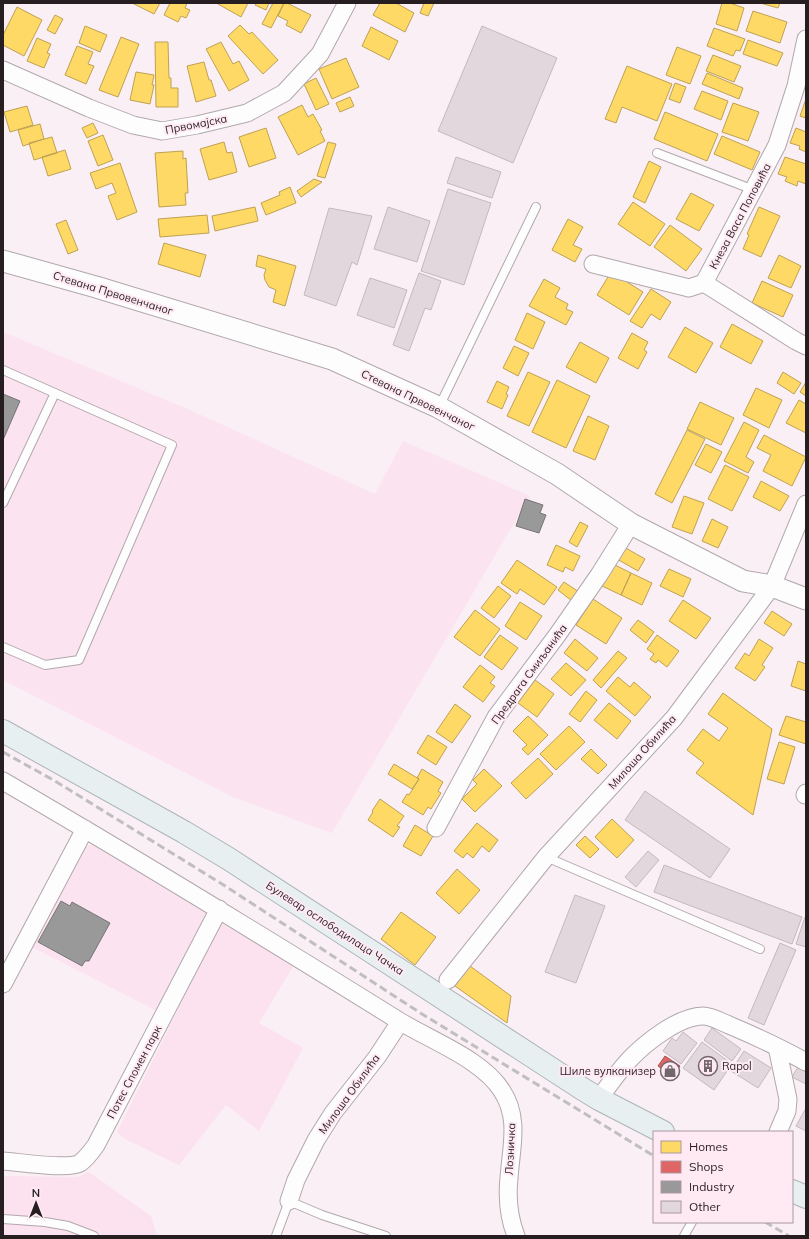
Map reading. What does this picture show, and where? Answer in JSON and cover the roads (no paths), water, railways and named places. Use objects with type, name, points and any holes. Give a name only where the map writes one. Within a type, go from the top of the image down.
[{"type":"main road","name":"Булевар ослободилаца Чачка","points":[[3,730],[178,828],[598,1098],[661,1131]]},
{"type":"street","name":"Првомајска","points":[[3,70],[133,126],[162,131],[198,125],[247,113],[284,93],[320,54],[345,4]]},
{"type":"street","name":"Кнеза Васа Поповића","points":[[704,283],[777,145],[796,86],[806,39]]},
{"type":"street","name":"Стевана Првовенчаног","points":[[3,261],[96,287],[332,359],[438,407],[558,474],[631,524],[742,581],[772,586],[806,599]]},
{"type":"street","points":[[593,264],[689,288],[704,283],[806,346]]},
{"type":"street","name":"Милоша Обилића","points":[[448,980],[546,857],[674,718],[772,586],[806,505]]},
{"type":"street","name":"Предрага Смиљанића","points":[[436,828],[496,717],[580,602],[631,524]]},
{"type":"street","points":[[3,781],[219,909],[400,1022]]},
{"type":"street","points":[[3,984],[85,829]]},
{"type":"street","name":"Потес Спомен парк","points":[[3,1161],[64,1166],[79,1164],[88,1156],[96,1145],[219,909]]},
{"type":"street","points":[[598,1098],[629,1060],[642,1048],[677,1024],[703,1016],[747,1032],[806,1062]]},
{"type":"street","name":"Милоша Обилића","points":[[289,1201],[299,1174],[316,1140],[333,1112],[377,1057],[400,1022]]},
{"type":"street","name":"Лозничка","points":[[400,1022],[443,1045],[487,1073],[502,1091],[510,1108],[513,1124],[508,1192],[514,1234]]},
{"type":"street","points":[[777,1047],[788,1099],[787,1111],[778,1131]]},
{"type":"lane","points":[[657,153],[754,190]]},
{"type":"lane","points":[[438,407],[536,207]]},
{"type":"lane","points":[[3,370],[172,444],[79,660],[45,665],[3,646]]},
{"type":"lane","points":[[3,503],[55,393]]},
{"type":"lane","points":[[546,857],[760,949]]},
{"type":"lane","points":[[289,1201],[322,1215],[386,1236]]},
{"type":"lane","name":"Милоша Обилића","points":[[276,1236],[289,1201]]},
{"type":"lane","points":[[3,1218],[68,1226],[94,1236]]},
{"type":"lane","points":[[684,1236],[691,1223]]},
{"type":"railway","points":[[3,752],[55,781],[222,884],[422,1014],[653,1155]]},
{"type":"railway","points":[[767,1223],[789,1236]]},
{"type":"place","name":"Rapol","points":[[708,1066]]},
{"type":"place","name":"Шиле вулканизер","points":[[670,1071]]}]
